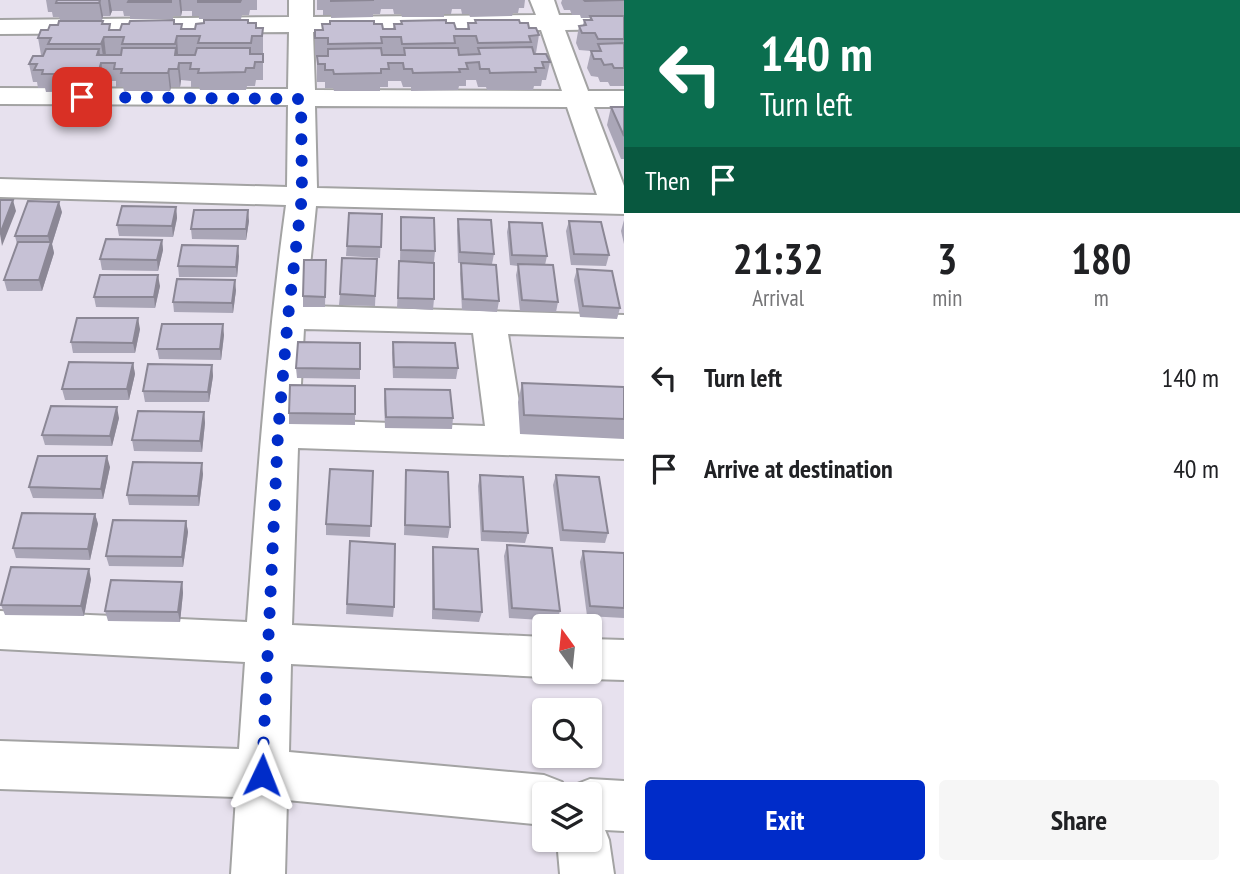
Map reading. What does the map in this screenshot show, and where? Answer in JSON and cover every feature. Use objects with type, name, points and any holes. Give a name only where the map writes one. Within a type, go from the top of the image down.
[{"type":"street","points":[[0,188],[620,205],[577,99],[546,11]]},
{"type":"street","points":[[0,27],[301,12],[546,11],[624,22]]},
{"type":"street","points":[[258,874],[278,433],[302,196],[301,12]]},
{"type":"street","points":[[0,96],[624,99]]},
{"type":"street","points":[[288,317],[624,326]]},
{"type":"street","points":[[489,324],[506,440]]},
{"type":"street","points":[[278,433],[624,445]]},
{"type":"street","points":[[0,629],[532,656]]},
{"type":"street","points":[[602,659],[624,660]]},
{"type":"street","points":[[0,765],[262,775],[532,799]]},
{"type":"street","points":[[602,805],[624,806]]},
{"type":"street","points":[[584,852],[587,874]]},
{"type":"building","points":[[57,0],[100,0],[99,3],[56,3]]},
{"type":"building","points":[[171,0],[171,2],[128,2]]},
{"type":"building","points":[[198,0],[241,0],[198,2]]},
{"type":"building","points":[[590,16],[624,16],[624,39],[598,39],[595,33],[582,33],[579,26],[586,25],[584,20],[592,20]]},
{"type":"building","points":[[174,20],[174,24],[182,24],[181,29],[195,29],[196,24],[204,23],[204,20],[248,20],[248,23],[256,23],[256,28],[263,28],[262,36],[252,36],[251,43],[198,43],[200,36],[177,36],[175,44],[122,44],[124,37],[104,37],[101,44],[48,44],[51,38],[38,38],[41,30],[48,30],[50,25],[58,25],[59,21],[103,21],[102,24],[110,24],[109,30],[120,30],[122,24],[129,24],[130,21]]},
{"type":"building","points":[[446,20],[446,23],[454,23],[456,29],[469,29],[468,23],[476,23],[475,20],[519,20],[520,23],[528,23],[529,28],[536,28],[539,35],[529,36],[531,42],[478,43],[476,36],[454,36],[455,43],[402,44],[401,37],[381,37],[382,43],[328,44],[328,38],[315,38],[315,30],[323,30],[322,24],[330,24],[330,21],[374,21],[374,24],[382,24],[383,29],[395,29],[394,24],[402,24],[401,21]]},
{"type":"building","points":[[624,43],[624,68],[614,68],[612,64],[604,65],[601,59],[594,59],[591,51],[601,51],[598,44]]},
{"type":"building","points":[[532,47],[534,54],[546,54],[550,62],[542,62],[544,68],[535,68],[536,72],[490,73],[489,69],[480,69],[479,62],[466,63],[468,69],[459,69],[460,72],[413,73],[412,69],[404,69],[403,63],[388,63],[389,69],[381,69],[381,73],[334,74],[333,70],[325,70],[325,64],[318,64],[317,56],[328,56],[328,49],[381,48],[382,55],[405,55],[404,48],[458,48],[459,55],[480,54],[478,48]]},
{"type":"building","points":[[122,48],[176,48],[175,55],[195,55],[197,48],[250,48],[250,54],[263,54],[263,62],[255,62],[254,68],[246,68],[245,72],[198,73],[199,69],[190,69],[191,63],[179,63],[178,69],[169,69],[168,73],[121,73],[122,69],[114,69],[115,63],[101,63],[99,70],[91,70],[89,74],[42,74],[43,70],[34,70],[37,64],[29,64],[33,56],[43,56],[46,49],[99,49],[97,55],[121,55]]},
{"type":"building","points":[[611,107],[624,107],[624,136]]},
{"type":"building","points":[[0,200],[13,200],[0,234]]},
{"type":"building","points":[[28,201],[59,202],[48,236],[15,236]]},
{"type":"building","points":[[122,206],[176,207],[172,226],[117,225]]},
{"type":"building","points":[[194,210],[248,210],[246,229],[191,229]]},
{"type":"building","points":[[349,213],[382,214],[381,247],[347,246]]},
{"type":"building","points":[[401,217],[434,218],[435,251],[401,250]]},
{"type":"building","points":[[458,219],[491,220],[494,254],[460,252]]},
{"type":"building","points":[[569,221],[601,222],[609,255],[574,254]]},
{"type":"building","points":[[509,222],[542,223],[547,256],[512,255]]},
{"type":"building","points":[[106,239],[162,240],[157,260],[100,259]]},
{"type":"building","points":[[18,242],[51,242],[39,280],[4,280]]},
{"type":"building","points":[[182,245],[238,246],[236,267],[178,266]]},
{"type":"building","points":[[342,258],[377,259],[375,296],[340,294]]},
{"type":"building","points":[[304,260],[326,260],[325,297],[303,296]]},
{"type":"building","points":[[399,261],[434,263],[434,299],[398,298]]},
{"type":"building","points":[[461,263],[496,265],[499,301],[463,299]]},
{"type":"building","points":[[518,264],[553,265],[558,302],[522,300]]},
{"type":"building","points":[[577,269],[612,271],[620,308],[583,306]]},
{"type":"building","points":[[100,275],[158,275],[154,297],[94,297]]},
{"type":"building","points":[[177,279],[235,280],[232,303],[173,302]]},
{"type":"building","points":[[77,318],[138,318],[133,343],[71,342]]},
{"type":"building","points":[[162,324],[223,324],[220,349],[157,349]]},
{"type":"building","points":[[298,342],[360,343],[360,369],[296,368]]},
{"type":"building","points":[[393,342],[455,343],[458,368],[394,367]]},
{"type":"building","points":[[69,362],[133,363],[127,389],[62,389]]},
{"type":"building","points":[[148,364],[212,365],[208,392],[143,391]]},
{"type":"building","points":[[522,383],[624,387],[624,419],[524,415]]},
{"type":"building","points":[[290,385],[355,386],[355,414],[289,413]]},
{"type":"building","points":[[385,389],[450,390],[453,418],[386,417]]},
{"type":"building","points":[[51,406],[117,407],[110,436],[42,435]]},
{"type":"building","points":[[138,411],[204,412],[200,441],[132,440]]},
{"type":"building","points":[[38,456],[107,456],[101,489],[29,487]]},
{"type":"building","points":[[133,462],[202,463],[198,496],[127,495]]},
{"type":"building","points":[[330,469],[373,471],[371,526],[326,524]]},
{"type":"building","points":[[406,470],[448,472],[450,527],[405,525]]},
{"type":"building","points":[[480,475],[523,477],[528,533],[483,531]]},
{"type":"building","points":[[556,475],[599,477],[608,533],[563,530]]},
{"type":"building","points":[[22,513],[95,514],[88,549],[13,548]]},
{"type":"building","points":[[113,520],[186,521],[182,557],[106,556]]},
{"type":"building","points":[[350,541],[395,544],[394,607],[347,604]]},
{"type":"building","points":[[507,545],[552,548],[560,611],[512,608]]},
{"type":"building","points":[[433,547],[478,549],[482,612],[434,609]]},
{"type":"building","points":[[583,551],[624,553],[624,608],[590,606]]},
{"type":"building","points":[[11,567],[89,569],[81,606],[1,605]]},
{"type":"building","points":[[111,580],[182,582],[178,612],[105,611]]},
{"type":"route","points":[[82,97],[301,99],[302,196],[278,433],[262,775]]}]
